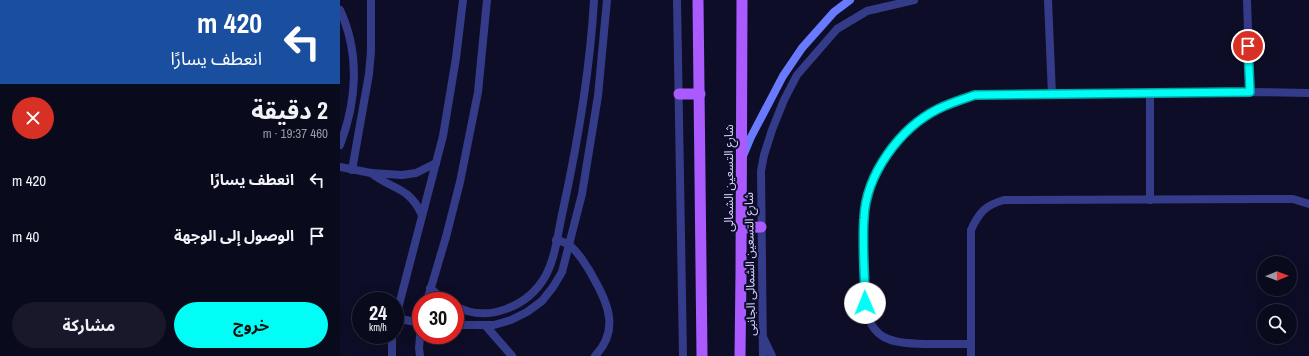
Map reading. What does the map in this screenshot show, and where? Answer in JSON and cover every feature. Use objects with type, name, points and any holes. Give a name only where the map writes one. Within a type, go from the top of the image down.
[{"type":"main road","points":[[698,0],[702,356]]},
{"type":"main road","name":"شارع التسعين الشمالى","points":[[740,356],[742,228],[742,0]]},
{"type":"main road","points":[[834,12],[838,0]]},
{"type":"main road","points":[[742,158],[751,137],[784,76],[802,48],[834,12],[850,0]]},
{"type":"main road","points":[[678,94],[700,94]]},
{"type":"main road","points":[[742,228],[761,227]]},
{"type":"street","points":[[352,170],[369,74],[371,51],[370,0]]},
{"type":"street","points":[[402,292],[443,136],[450,97],[463,0]]},
{"type":"street","points":[[429,292],[446,237],[460,182],[478,92],[487,0]]},
{"type":"street","points":[[464,309],[476,312],[493,312],[510,308],[523,301],[536,289],[546,274],[552,258],[573,164],[585,95],[594,0]]},
{"type":"street","points":[[464,325],[494,325],[511,320],[527,312],[542,301],[562,272],[582,194],[598,96],[607,0]]},
{"type":"street","points":[[677,0],[683,356]]},
{"type":"street","name":"شارع التسعين الشمالى الجانبى","points":[[763,356],[761,171],[764,155],[772,130],[784,100],[797,75],[838,29],[867,11],[914,0]]},
{"type":"street","points":[[1048,0],[1052,95]]},
{"type":"street","points":[[1247,0],[1250,92]]},
{"type":"street","points":[[340,10],[347,27],[352,46],[355,72],[350,109],[340,144]]},
{"type":"street","points":[[971,344],[904,344],[891,341],[881,336],[872,327],[867,315],[865,295],[864,216],[868,193],[877,171],[886,156],[902,136],[923,118],[956,101],[975,95],[1250,92],[1309,93]]},
{"type":"street","points":[[1150,93],[1150,200]]},
{"type":"street","points":[[340,167],[371,173],[409,174],[423,170],[436,163]]},
{"type":"street","points":[[371,173],[380,180],[404,191],[415,202],[422,215]]},
{"type":"street","points":[[971,356],[971,230],[976,219],[987,207],[1004,200],[1293,199],[1309,204]]},
{"type":"street","points":[[556,240],[569,245],[592,275],[608,306],[609,320],[607,335],[601,348],[595,356]]},
{"type":"street","points":[[430,288],[435,292]]},
{"type":"street","points":[[485,325],[512,356]]},
{"type":"street","points":[[762,335],[772,356]]},
{"type":"street","points":[[392,344],[392,356]]},
{"type":"street","points":[[420,356],[421,344]]},
{"type":"route","points":[[865,303],[864,216],[868,193],[877,171],[886,156],[902,136],[923,118],[956,101],[975,95],[1250,92],[1248,46]]}]
